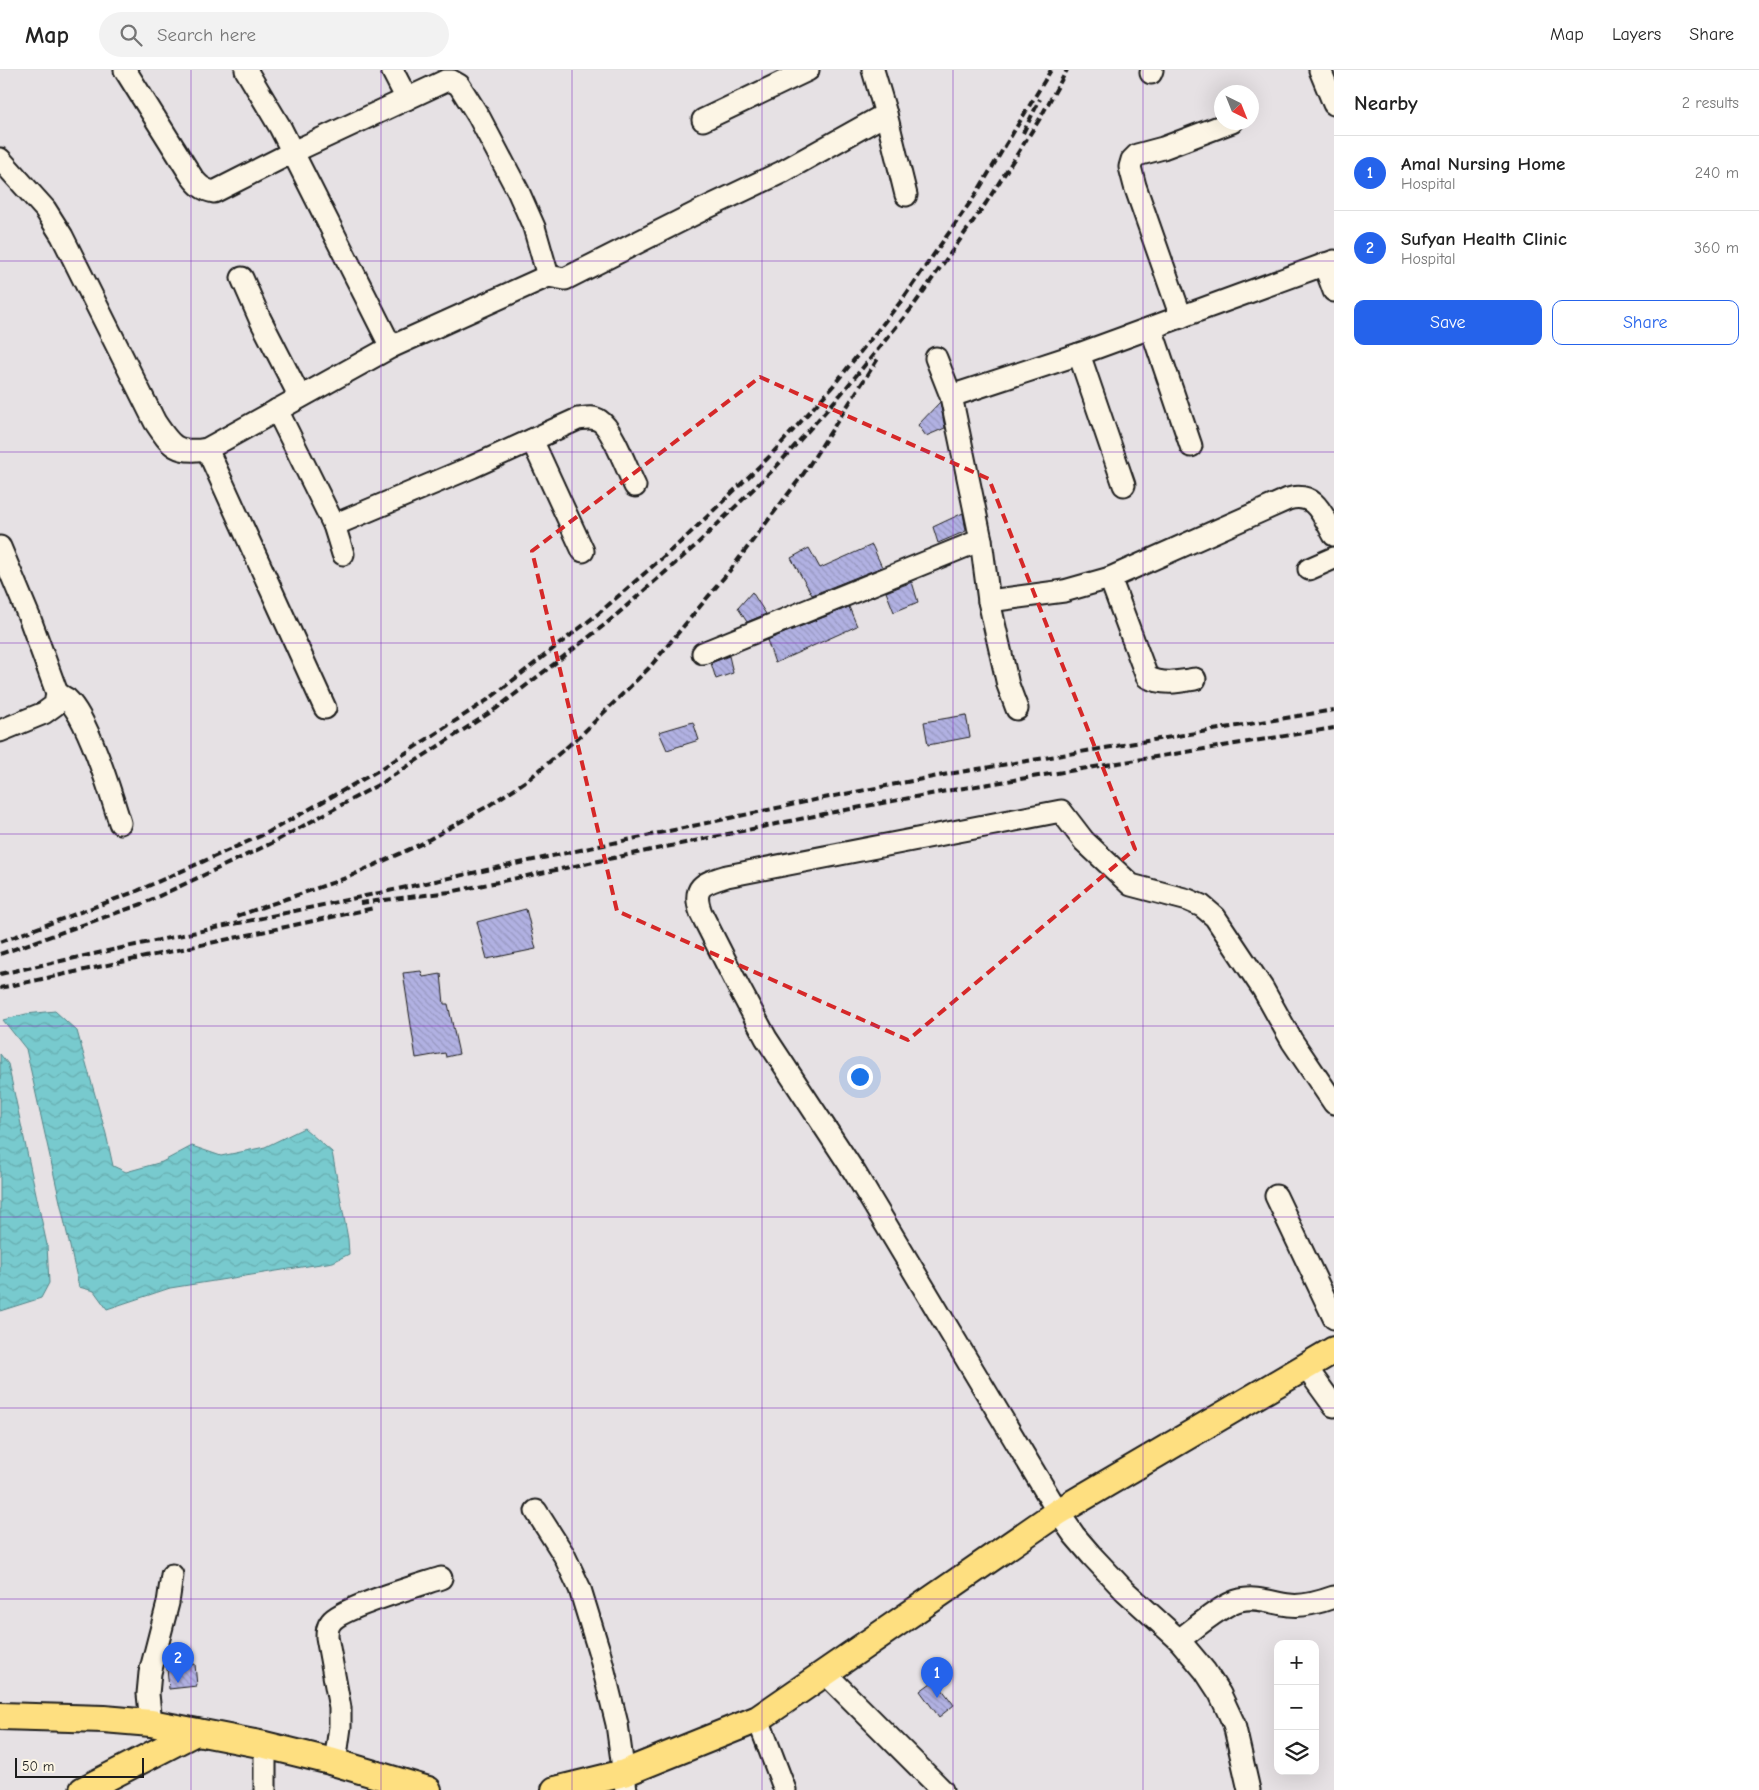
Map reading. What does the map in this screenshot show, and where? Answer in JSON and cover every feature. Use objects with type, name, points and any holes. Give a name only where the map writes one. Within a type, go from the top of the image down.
[{"type":"main road","points":[[555,1790],[625,1782],[758,1719],[1058,1512],[1334,1350]]},
{"type":"main road","points":[[0,1716],[104,1719],[151,1723],[265,1745],[428,1790]]},
{"type":"main road","points":[[83,1790],[196,1732]]},
{"type":"street","points":[[125,70],[192,177],[207,191],[214,192],[293,152],[445,81],[452,81],[459,85],[479,117],[527,210],[534,226],[548,276]]},
{"type":"street","points":[[246,70],[293,152],[391,347]]},
{"type":"street","points":[[392,70],[407,99]]},
{"type":"street","points":[[703,120],[808,70]]},
{"type":"street","points":[[873,70],[906,195]]},
{"type":"street","points":[[1320,70],[1334,104]]},
{"type":"street","points":[[0,160],[45,209],[62,236],[155,422],[165,437],[182,450],[195,451],[207,449],[391,347],[548,276],[565,279],[695,213],[782,172],[886,114]]},
{"type":"street","points":[[1181,317],[1130,167],[1132,160],[1137,155],[1214,129]]},
{"type":"street","points":[[952,396],[1080,354],[1329,262],[1334,291]]},
{"type":"street","points":[[242,278],[260,320],[300,397]]},
{"type":"street","points":[[1151,328],[1191,446]]},
{"type":"street","points":[[1080,354],[1124,485]]},
{"type":"street","points":[[936,358],[952,396],[981,540],[989,601],[1008,684],[1017,709]]},
{"type":"street","points":[[277,410],[334,525],[343,554]]},
{"type":"street","points":[[334,525],[578,419],[590,417],[601,421],[609,431],[635,486]]},
{"type":"street","points":[[532,440],[583,551]]},
{"type":"street","points":[[207,449],[325,708]]},
{"type":"street","points":[[989,601],[1064,591],[1110,578],[1298,496],[1306,497],[1314,503],[1334,535]]},
{"type":"street","points":[[703,654],[981,540]]},
{"type":"street","points":[[0,547],[53,677],[57,693],[54,705],[44,714],[0,731]]},
{"type":"street","points":[[1308,569],[1334,558]]},
{"type":"street","points":[[1110,578],[1147,677],[1171,683],[1195,679]]},
{"type":"street","points":[[57,693],[67,699],[80,718],[99,762],[120,823]]},
{"type":"street","points":[[1249,1790],[1234,1724],[1220,1694],[1205,1671],[1179,1640],[1125,1591],[1074,1536],[1058,1512],[855,1173],[766,1038],[701,913],[697,903],[697,895],[701,887],[708,882],[727,876],[1061,811],[1084,840],[1131,885],[1188,900],[1202,906],[1215,917],[1264,989],[1292,1041],[1334,1103]]},
{"type":"street","points":[[1276,1196],[1334,1318]]},
{"type":"street","points":[[1305,1366],[1334,1406]]},
{"type":"street","points":[[536,1511],[564,1555],[580,1589],[599,1651],[617,1724],[625,1782]]},
{"type":"street","points":[[151,1723],[148,1694],[150,1673],[168,1603],[172,1575]]},
{"type":"street","points":[[335,1763],[340,1727],[340,1708],[327,1637],[327,1629],[331,1622],[347,1611],[441,1578]]},
{"type":"street","points":[[1179,1640],[1228,1605],[1239,1600],[1250,1598],[1291,1605],[1304,1605],[1334,1597]]},
{"type":"street","points":[[825,1673],[942,1790]]},
{"type":"street","points":[[758,1719],[785,1790]]},
{"type":"street","points":[[265,1745],[265,1790]]},
{"type":"highlighted area","points":[[760,377],[989,479],[1135,849],[908,1040],[617,911],[532,551]]},
{"type":"water","points":[[55,1011],[77,1031],[113,1166],[126,1172],[162,1162],[192,1146],[221,1156],[265,1147],[304,1128],[332,1152],[349,1254],[333,1262],[170,1288],[107,1309],[94,1291],[79,1287],[26,1049],[3,1020],[26,1014]]},
{"type":"water","points":[[0,1054],[8,1064],[47,1245],[49,1283],[41,1298],[0,1311]]},
{"type":"building","points":[[940,402],[945,428],[926,436],[918,425]]},
{"type":"building","points":[[963,513],[966,531],[938,543],[933,527]]},
{"type":"building","points":[[872,545],[882,567],[812,595],[791,558],[809,548],[820,568]]},
{"type":"building","points":[[912,582],[918,602],[894,612],[886,592]]},
{"type":"building","points":[[752,592],[766,614],[747,622],[738,608]]},
{"type":"building","points":[[849,607],[857,626],[775,663],[767,640]]},
{"type":"building","points":[[729,656],[733,673],[716,679],[711,663]]},
{"type":"building","points":[[966,715],[970,737],[928,745],[924,722]]},
{"type":"building","points":[[693,722],[699,740],[667,750],[659,732]]},
{"type":"building","points":[[526,909],[536,949],[487,959],[477,922]]},
{"type":"building","points":[[421,971],[423,977],[441,974],[444,1004],[448,1004],[459,1054],[446,1057],[445,1053],[416,1058],[403,973]]},
{"type":"building","points":[[195,1664],[197,1686],[169,1689],[167,1668]]},
{"type":"building","points":[[935,1680],[954,1705],[939,1717],[920,1691]]},
{"type":"railway","points":[[0,942],[137,891],[267,833],[381,769],[489,699],[599,613],[685,538],[768,458],[833,386],[902,300],[976,194],[1051,70]]},
{"type":"railway","points":[[0,954],[142,904],[272,843],[385,781],[497,708],[607,623],[694,547],[775,468],[841,394],[911,309],[986,203],[1039,120],[1067,70]]},
{"type":"railway","points":[[1023,133],[1040,99]]},
{"type":"railway","points":[[237,916],[346,878],[421,844],[488,806],[529,779],[581,735],[649,668],[731,569],[804,473],[879,357]]},
{"type":"railway","points":[[0,974],[819,799],[948,774],[1334,710]]},
{"type":"railway","points":[[360,903],[450,892],[824,814],[952,790],[1334,728]]},
{"type":"railway","points":[[0,988],[374,908]]},
{"type":"place","name":"Sufyan Health Clinic","points":[[178,1683]]},
{"type":"place","name":"Amal Nursing Home","points":[[937,1698]]}]
